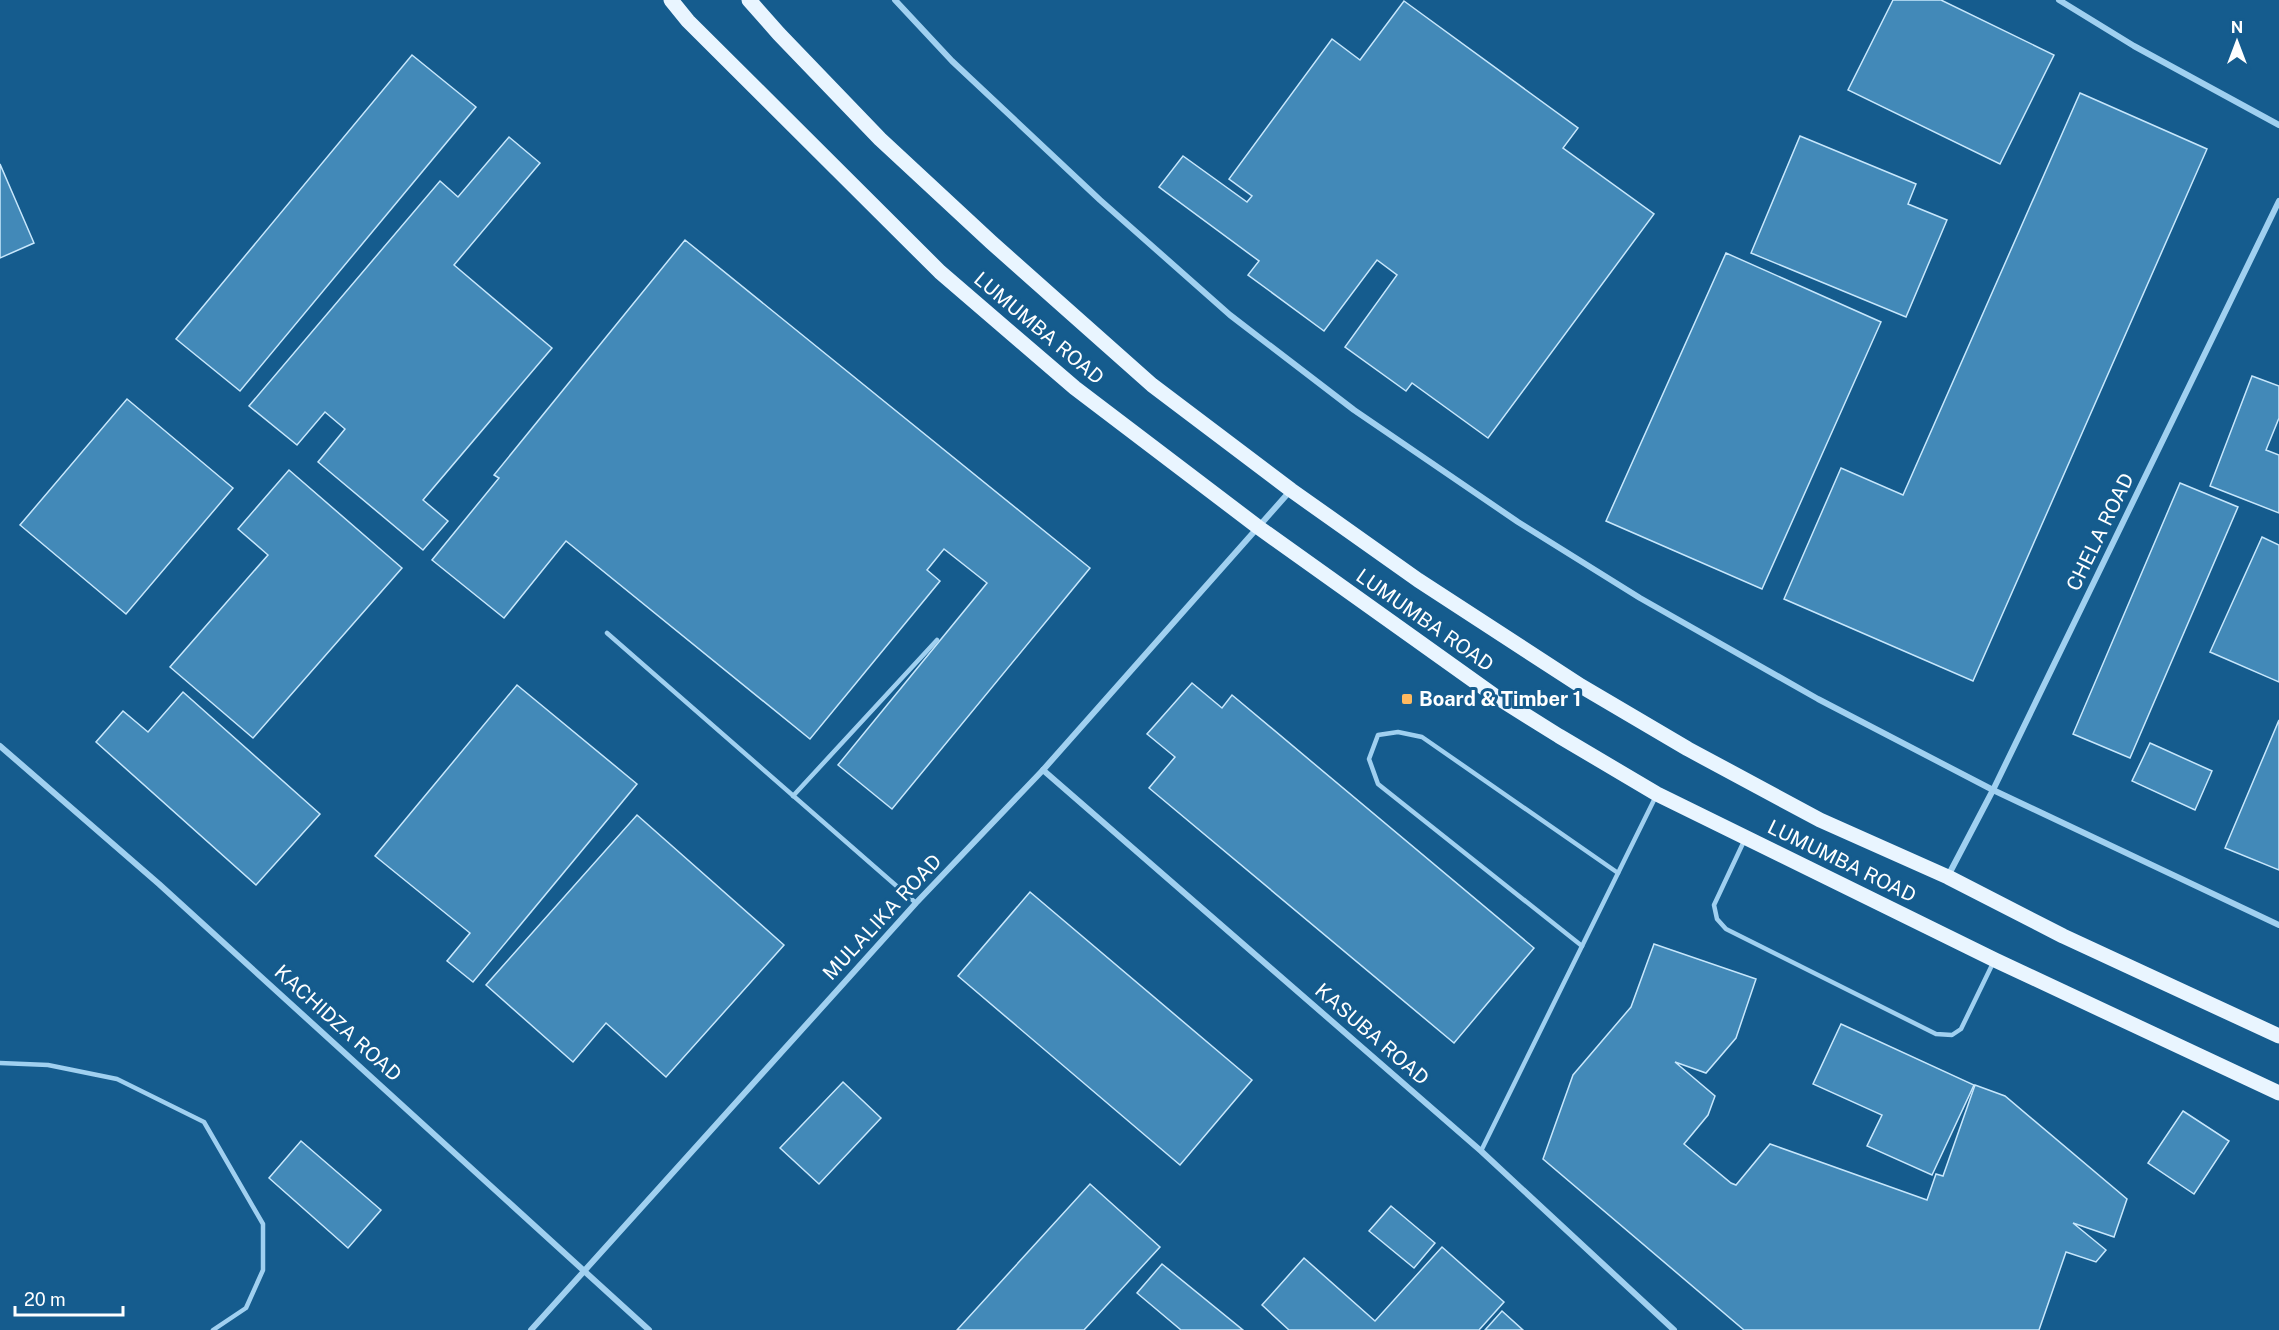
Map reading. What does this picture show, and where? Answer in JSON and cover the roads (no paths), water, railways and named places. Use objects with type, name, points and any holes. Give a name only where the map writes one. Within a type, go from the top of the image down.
[{"type":"main road","name":"LUMUMBA ROAD","points":[[671,0],[688,21],[940,272],[1075,388],[1258,526],[1495,696],[1657,794],[1995,960],[2279,1093]]},
{"type":"main road","name":"LUMUMBA ROAD","points":[[749,0],[880,139],[990,242],[1152,385],[1291,490],[1418,580],[1581,686],[1688,749],[1820,820],[1948,877],[2063,936],[2279,1036]]},
{"type":"street","points":[[895,0],[952,61],[1100,200],[1230,315],[1354,410],[1518,522],[1640,598],[1818,699],[1994,790],[2279,925]]},
{"type":"street","points":[[2059,0],[2134,46],[2279,125]]},
{"type":"street","name":"CHELA ROAD","points":[[1948,877],[1994,790],[2279,201]]},
{"type":"street","name":"MULALIKA ROAD","points":[[531,1330],[916,903],[1042,770],[1291,490]]},
{"type":"street","name":"KACHIDZA ROAD","points":[[0,746],[168,892],[650,1330]]},
{"type":"street","name":"KASUBA ROAD","points":[[1042,770],[1481,1151],[1674,1330]]},
{"type":"lane","points":[[607,633],[916,903]]},
{"type":"lane","points":[[793,796],[937,640]]},
{"type":"lane","points":[[1582,946],[1378,784],[1369,759],[1378,735],[1398,732],[1422,737],[1618,873]]},
{"type":"lane","points":[[1481,1151],[1657,794]]},
{"type":"lane","points":[[1746,837],[1714,906],[1717,919],[1726,929],[1936,1034],[1952,1035],[1961,1029],[1995,960]]},
{"type":"lane","points":[[0,1063],[48,1065],[117,1079],[204,1122],[263,1224],[263,1270],[246,1308],[213,1330]]},
{"type":"place","name":"Board & Timber 1","points":[[1407,699]]}]
